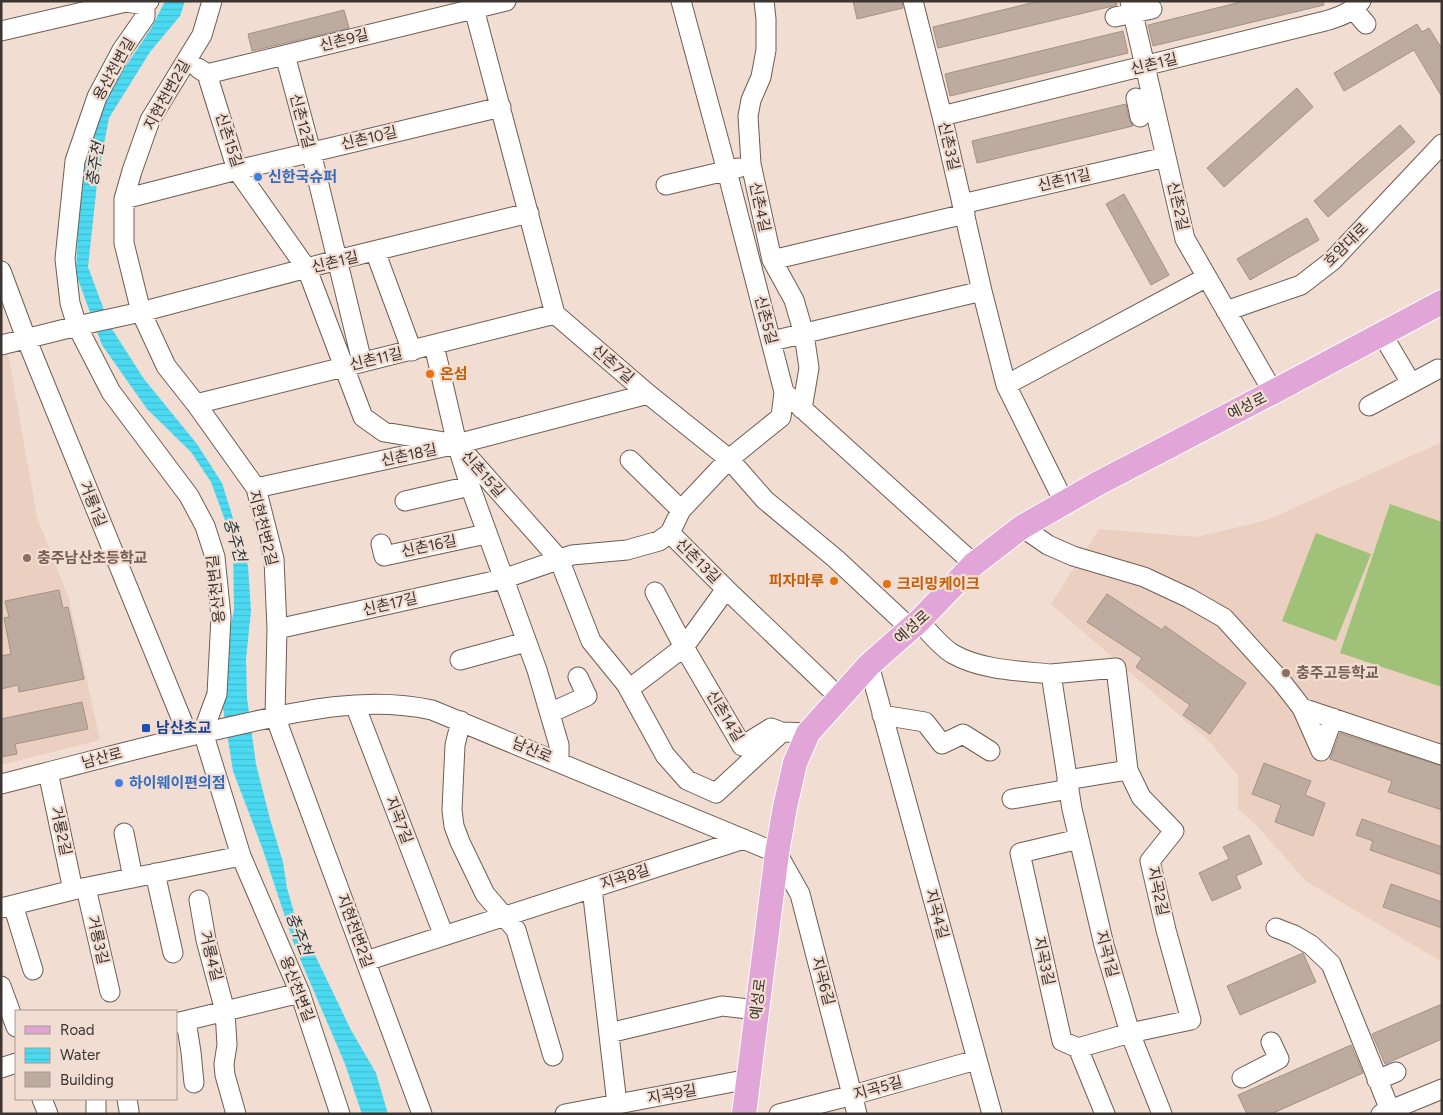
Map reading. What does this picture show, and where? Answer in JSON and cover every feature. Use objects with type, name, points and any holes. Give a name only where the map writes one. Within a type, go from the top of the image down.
[{"type":"main road","name":"예성로","points":[[744,1114],[777,853],[795,763],[808,733],[869,665],[915,625],[974,564],[1022,526],[1442,302]]},
{"type":"street","name":"지현천변2길","points":[[212,1],[202,35],[150,120],[124,199],[124,243],[141,312],[166,366],[196,404],[256,488],[274,559],[277,629],[275,716],[422,1114]]},
{"type":"street","name":"신촌9길","points":[[208,74],[473,5],[506,1]]},
{"type":"street","name":"신촌5길","points":[[680,1],[727,171],[784,392]]},
{"type":"street","name":"신촌4길","points":[[764,1],[766,50],[761,77],[750,100],[748,116],[751,164],[772,260],[794,300],[804,334],[809,368],[802,408]]},
{"type":"street","name":"신촌3길","points":[[912,1],[964,199],[982,291],[1006,385],[1064,502]]},
{"type":"street","name":"용산천변길","points":[[1,31],[126,2],[145,3],[146,17],[122,50],[97,97],[75,162],[65,258],[70,303],[77,326],[111,392],[189,496],[205,526],[215,557],[221,617],[217,694],[195,734],[241,856],[300,993],[340,1114]]},
{"type":"street","points":[[473,5],[555,314]]},
{"type":"street","points":[[1357,5],[1366,24]]},
{"type":"street","name":"신촌1길","points":[[942,116],[1325,21],[1343,16],[1357,5]]},
{"type":"street","points":[[1126,11],[1152,9]]},
{"type":"street","name":"신촌2길","points":[[1126,11],[1145,67],[1185,239],[1273,392]]},
{"type":"street","name":"신촌12길","points":[[285,55],[311,152],[336,260],[353,364]]},
{"type":"street","points":[[187,60],[208,74]]},
{"type":"street","name":"신촌15길","points":[[208,74],[237,170],[307,269],[353,364],[363,417],[384,432],[457,444],[559,559],[590,641],[629,689],[665,755],[686,780],[716,793],[782,732]]},
{"type":"street","points":[[1136,98],[1140,117]]},
{"type":"street","name":"신촌10길","points":[[124,199],[501,106]]},
{"type":"street","name":"호암대로","points":[[1226,311],[1301,285],[1332,261],[1442,144]]},
{"type":"street","name":"신촌11길","points":[[772,260],[964,199],[1166,157]]},
{"type":"street","points":[[666,185],[751,164]]},
{"type":"street","name":"신촌1길","points":[[1,345],[141,312],[336,260],[528,213]]},
{"type":"street","points":[[375,251],[412,351]]},
{"type":"street","name":"거룡1길","points":[[1,271],[26,338],[195,734]]},
{"type":"street","points":[[1006,385],[1207,277]]},
{"type":"street","points":[[772,341],[982,291]]},
{"type":"street","name":"신촌11길","points":[[196,404],[353,364],[434,346],[555,314]]},
{"type":"street","name":"신촌7길","points":[[555,314],[648,394],[729,459],[765,500],[915,625]]},
{"type":"street","points":[[1382,334],[1411,383]]},
{"type":"street","points":[[434,346],[457,444],[486,534],[550,713],[559,745],[559,762]]},
{"type":"street","points":[[1369,406],[1438,369]]},
{"type":"street","points":[[784,392],[974,564]]},
{"type":"street","name":"신촌13길","points":[[784,392],[781,417],[729,459],[681,510],[670,533],[840,698]]},
{"type":"street","name":"신촌18길","points":[[256,488],[457,444],[648,394]]},
{"type":"street","points":[[630,460],[681,510]]},
{"type":"street","points":[[405,501],[470,486]]},
{"type":"street","points":[[1022,526],[1048,544],[1074,556],[1126,564],[1144,578],[1180,594],[1224,618],[1281,681],[1302,708],[1321,751],[1333,718]]},
{"type":"street","name":"신촌17길","points":[[277,629],[503,579],[572,555],[627,550],[659,541],[670,533]]},
{"type":"street","name":"신촌16길","points":[[381,544],[384,556],[486,534]]},
{"type":"street","points":[[629,689],[684,647],[726,589]]},
{"type":"street","name":"신촌14길","points":[[655,592],[684,647],[742,746],[772,728],[782,732]]},
{"type":"street","points":[[915,625],[952,653],[976,663],[1051,674]]},
{"type":"street","points":[[460,660],[526,642]]},
{"type":"street","name":"지곡4길","points":[[869,665],[992,1114]]},
{"type":"street","name":"지곡2길","points":[[1051,674],[1116,668],[1128,770],[1141,797],[1174,831],[1150,861],[1166,930],[1191,1020],[1130,1033]]},
{"type":"street","name":"지곡1길","points":[[1051,674],[1078,839],[1102,915],[1130,1033],[1162,1114]]},
{"type":"street","points":[[550,713],[587,696],[578,677]]},
{"type":"street","name":"남산로","points":[[1,784],[195,734],[275,716],[354,705],[412,705],[461,721],[777,853]]},
{"type":"street","name":"지곡7길","points":[[354,705],[444,936]]},
{"type":"street","points":[[1302,708],[1442,755]]},
{"type":"street","points":[[882,714],[925,722],[942,744],[963,734],[990,751]]},
{"type":"street","points":[[461,721],[455,745],[452,810],[454,826],[486,894],[516,930],[553,1056]]},
{"type":"street","points":[[782,732],[808,733]]},
{"type":"street","points":[[1012,799],[1128,770]]},
{"type":"street","name":"거룡2길","points":[[48,772],[80,889]]},
{"type":"street","points":[[124,833],[133,878]]},
{"type":"street","name":"지곡8길","points":[[366,961],[744,839]]},
{"type":"street","name":"지곡3길","points":[[1078,839],[1020,853],[1062,1040],[1078,1048],[1105,1114]]},
{"type":"street","name":"지곡6길","points":[[777,853],[800,894],[857,1114]]},
{"type":"street","points":[[33,970],[7,906],[241,856]]},
{"type":"street","points":[[155,874],[173,953]]},
{"type":"street","points":[[592,888],[617,1104]]},
{"type":"street","name":"거룡3길","points":[[80,889],[110,992]]},
{"type":"street","name":"거룡4길","points":[[199,900],[206,940],[225,1011],[227,1045],[224,1064],[225,1075],[236,1114]]},
{"type":"street","points":[[1276,928],[1294,935],[1311,945],[1331,964],[1377,1080],[1385,1112],[1442,1089]]},
{"type":"street","points":[[1,986],[15,1024]]},
{"type":"street","points":[[194,1083],[191,1052],[181,1022],[300,993]]},
{"type":"street","points":[[609,1033],[722,1006],[757,1010]]},
{"type":"street","points":[[1078,1048],[1130,1033]]},
{"type":"street","points":[[1242,1078],[1279,1059],[1271,1042]]},
{"type":"street","name":"지곡5길","points":[[779,1114],[976,1060]]},
{"type":"street","points":[[1,1068],[15,1063]]},
{"type":"street","points":[[1377,1080],[1396,1072]]},
{"type":"street","name":"지곡9길","points":[[565,1114],[749,1079]]},
{"type":"street","points":[[42,1100],[48,1114]]},
{"type":"street","points":[[96,1100],[96,1114]]},
{"type":"shaded area","name":"충주남산초등학교","points":[[8,353],[37,517],[69,599],[100,740],[1,765],[1,355]]},
{"type":"shaded area","name":"충주고등학교","points":[[1442,442],[1442,962],[1306,881],[1258,827],[1238,809],[1238,776],[1209,741],[1051,604],[1099,529],[1197,537],[1267,520]]},
{"type":"green space","points":[[1390,504],[1442,522],[1442,687],[1340,653]]},
{"type":"green space","points":[[1316,533],[1371,554],[1336,641],[1282,621]]},
{"type":"water","name":"충주천","points":[[165,1],[185,1],[180,16],[150,52],[109,118],[98,175],[88,267],[110,326],[144,379],[197,444],[222,483],[248,566],[251,611],[246,659],[247,698],[256,764],[283,862],[287,888],[297,923],[314,953],[351,1030],[376,1073],[388,1114],[362,1114],[345,1064],[295,947],[263,850],[233,771],[219,682],[234,610],[233,542],[211,482],[191,452],[147,409],[102,345],[76,274],[80,183],[85,144],[112,87],[152,27]]},
{"type":"building","points":[[853,1],[902,1],[903,8],[857,19]]},
{"type":"building","points":[[1039,1],[1116,1],[1117,5],[938,48],[933,27]]},
{"type":"building","points":[[1245,1],[1323,1],[1324,5],[1153,46],[1148,25]]},
{"type":"building","points":[[344,10],[349,28],[252,51],[248,34]]},
{"type":"building","points":[[1417,24],[1422,32],[1429,28],[1442,49],[1442,97],[1414,50],[1344,91],[1334,73]]},
{"type":"building","points":[[1123,31],[1128,53],[950,96],[945,74]]},
{"type":"building","points":[[1297,88],[1313,107],[1224,187],[1207,168]]},
{"type":"building","points":[[1126,104],[1129,119],[1133,126],[977,163],[972,141]]},
{"type":"building","points":[[1400,125],[1415,142],[1328,217],[1314,201]]},
{"type":"building","points":[[1124,194],[1169,275],[1151,285],[1106,204]]},
{"type":"building","points":[[1307,218],[1319,240],[1250,280],[1237,259]]},
{"type":"building","points":[[59,590],[63,608],[68,607],[84,679],[19,692],[18,685],[1,689],[1,656],[11,654],[4,618],[9,617],[5,601]]},
{"type":"building","points":[[1107,594],[1162,630],[1165,626],[1246,683],[1210,734],[1183,715],[1190,705],[1136,667],[1142,658],[1087,622]]},
{"type":"building","points":[[82,702],[88,729],[15,744],[17,754],[1,757],[1,719]]},
{"type":"building","points":[[1340,733],[1442,766],[1442,810],[1388,792],[1392,781],[1330,759]]},
{"type":"building","points":[[1264,763],[1311,781],[1305,795],[1325,803],[1313,836],[1275,822],[1281,805],[1252,794]]},
{"type":"building","points":[[1362,819],[1442,847],[1442,875],[1370,850],[1373,841],[1356,835]]},
{"type":"building","points":[[1249,835],[1262,864],[1236,876],[1241,888],[1212,901],[1199,873],[1229,859],[1223,847]]},
{"type":"building","points":[[1391,884],[1442,902],[1442,928],[1383,907]]},
{"type":"building","points":[[1303,953],[1316,982],[1240,1015],[1227,986]]},
{"type":"building","points":[[1442,1004],[1442,1039],[1385,1064],[1372,1034]]},
{"type":"building","points":[[1351,1045],[1363,1073],[1271,1114],[1247,1114],[1238,1095]]},
{"type":"place","name":"신한국슈퍼","points":[[258,177]]},
{"type":"place","name":"온섬","points":[[430,374]]},
{"type":"place","name":"충주남산초등학교","points":[[27,558]]},
{"type":"place","name":"피자마루","points":[[834,581]]},
{"type":"place","name":"크리밍케이크","points":[[887,584]]},
{"type":"place","name":"충주고등학교","points":[[1286,673]]},
{"type":"place","name":"남산초교","points":[[146,728]]},
{"type":"place","name":"하이웨이편의점","points":[[119,783]]}]
